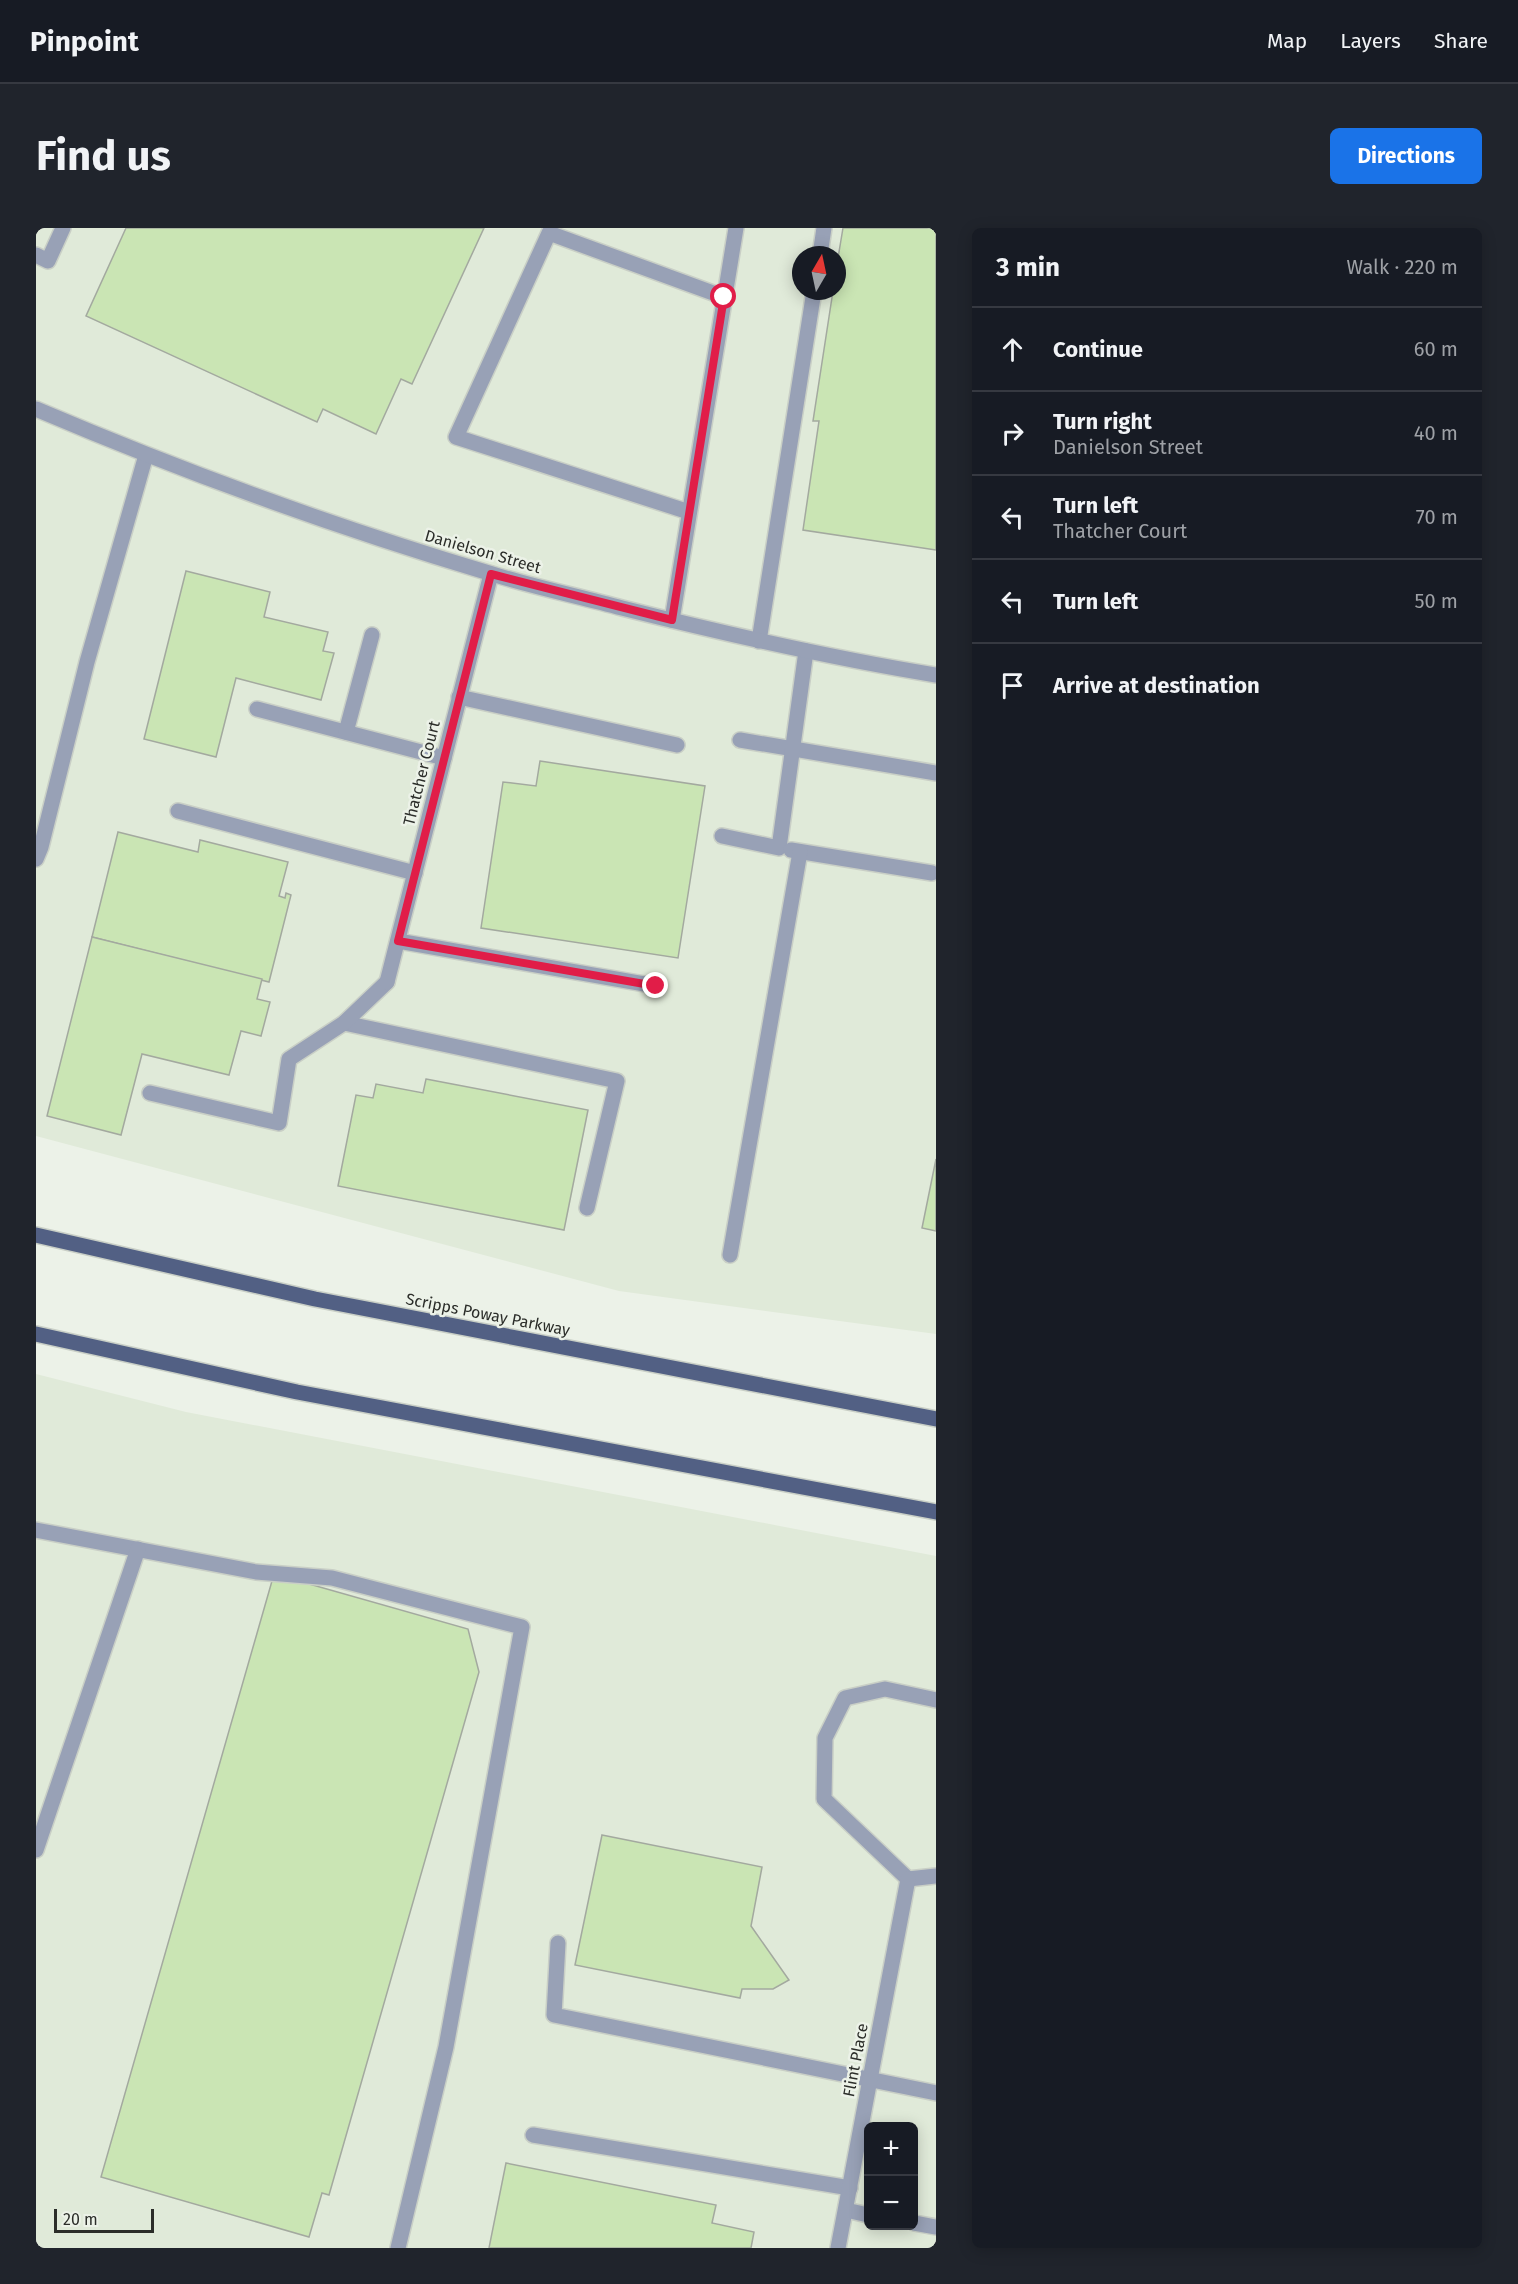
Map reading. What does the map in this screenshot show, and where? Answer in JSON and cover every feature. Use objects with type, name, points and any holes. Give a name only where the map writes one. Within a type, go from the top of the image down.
[{"type":"main road","name":"Scripps Poway Parkway","points":[[36,1235],[315,1299],[936,1419]]},
{"type":"main road","points":[[36,1334],[297,1392],[936,1512]]},
{"type":"street","points":[[36,255],[48,261],[63,228]]},
{"type":"street","points":[[672,620],[736,228]]},
{"type":"street","points":[[821,246],[824,228]]},
{"type":"street","points":[[690,512],[456,437],[549,232],[724,297]]},
{"type":"street","points":[[759,641],[813,300]]},
{"type":"street","name":"Danielson Street","points":[[36,409],[146,455],[269,501],[491,574],[759,641],[936,675]]},
{"type":"street","points":[[36,859],[41,847],[87,662],[146,455]]},
{"type":"street","name":"Thatcher Court","points":[[344,1023],[387,982],[491,574]]},
{"type":"street","points":[[346,732],[372,635]]},
{"type":"street","points":[[779,848],[806,651]]},
{"type":"street","points":[[459,697],[677,745]]},
{"type":"street","points":[[257,709],[444,758]]},
{"type":"street","points":[[740,740],[936,773]]},
{"type":"street","points":[[178,811],[415,873]]},
{"type":"street","points":[[722,836],[800,852],[932,873]]},
{"type":"street","points":[[730,1255],[800,852]]},
{"type":"street","points":[[398,941],[656,986]]},
{"type":"street","points":[[150,1093],[279,1123],[289,1059],[344,1023],[618,1081],[587,1208]]},
{"type":"street","points":[[36,1530],[256,1572],[332,1578],[522,1626],[446,2047],[398,2248]]},
{"type":"street","points":[[36,1850],[138,1549]]},
{"type":"street","points":[[936,1700],[885,1689],[845,1698],[825,1738],[824,1799],[908,1879],[936,1876]]},
{"type":"street","name":"Flint Place","points":[[838,2248],[908,1879]]},
{"type":"street","points":[[558,1943],[554,2015],[870,2081],[936,2092]]},
{"type":"street","points":[[532,2135],[850,2188]]},
{"type":"street","points":[[846,2210],[864,2214]]},
{"type":"street","points":[[918,2224],[936,2227]]},
{"type":"shaded area","points":[[36,228],[936,228],[936,1334],[619,1291],[36,1136]]},
{"type":"shaded area","points":[[36,1374],[186,1412],[936,1556],[936,2248],[36,2248]]},
{"type":"building","points":[[126,228],[484,228],[412,384],[401,379],[376,434],[323,409],[317,422],[86,316]]},
{"type":"building","points":[[843,228],[936,228],[936,550],[803,530],[819,421],[813,421],[832,300],[846,300],[846,246],[840,246]]},
{"type":"building","points":[[186,571],[270,592],[264,617],[328,632],[323,651],[334,653],[321,700],[236,678],[216,757],[144,739]]},
{"type":"building","points":[[540,761],[705,786],[678,958],[481,928],[503,782],[536,786]]},
{"type":"building","points":[[118,832],[198,852],[200,840],[288,862],[279,896],[285,898],[286,893],[291,895],[269,982],[92,937]]},
{"type":"building","points":[[92,937],[262,979],[257,999],[270,1002],[261,1036],[241,1031],[229,1075],[142,1054],[121,1135],[47,1116]]},
{"type":"building","points":[[426,1079],[588,1110],[564,1230],[338,1186],[356,1095],[373,1098],[376,1084],[423,1093]]},
{"type":"building","points":[[936,1159],[936,1231],[922,1228]]},
{"type":"building","points":[[274,1574],[468,1629],[479,1672],[329,2195],[322,2193],[309,2237],[101,2177]]},
{"type":"building","points":[[602,1835],[762,1867],[751,1926],[789,1980],[773,1989],[742,1989],[740,1998],[575,1965]]},
{"type":"building","points":[[506,2163],[716,2205],[712,2223],[754,2232],[751,2248],[489,2248]]},
{"type":"route","points":[[656,986],[398,941],[491,574],[672,620],[724,297]]}]
